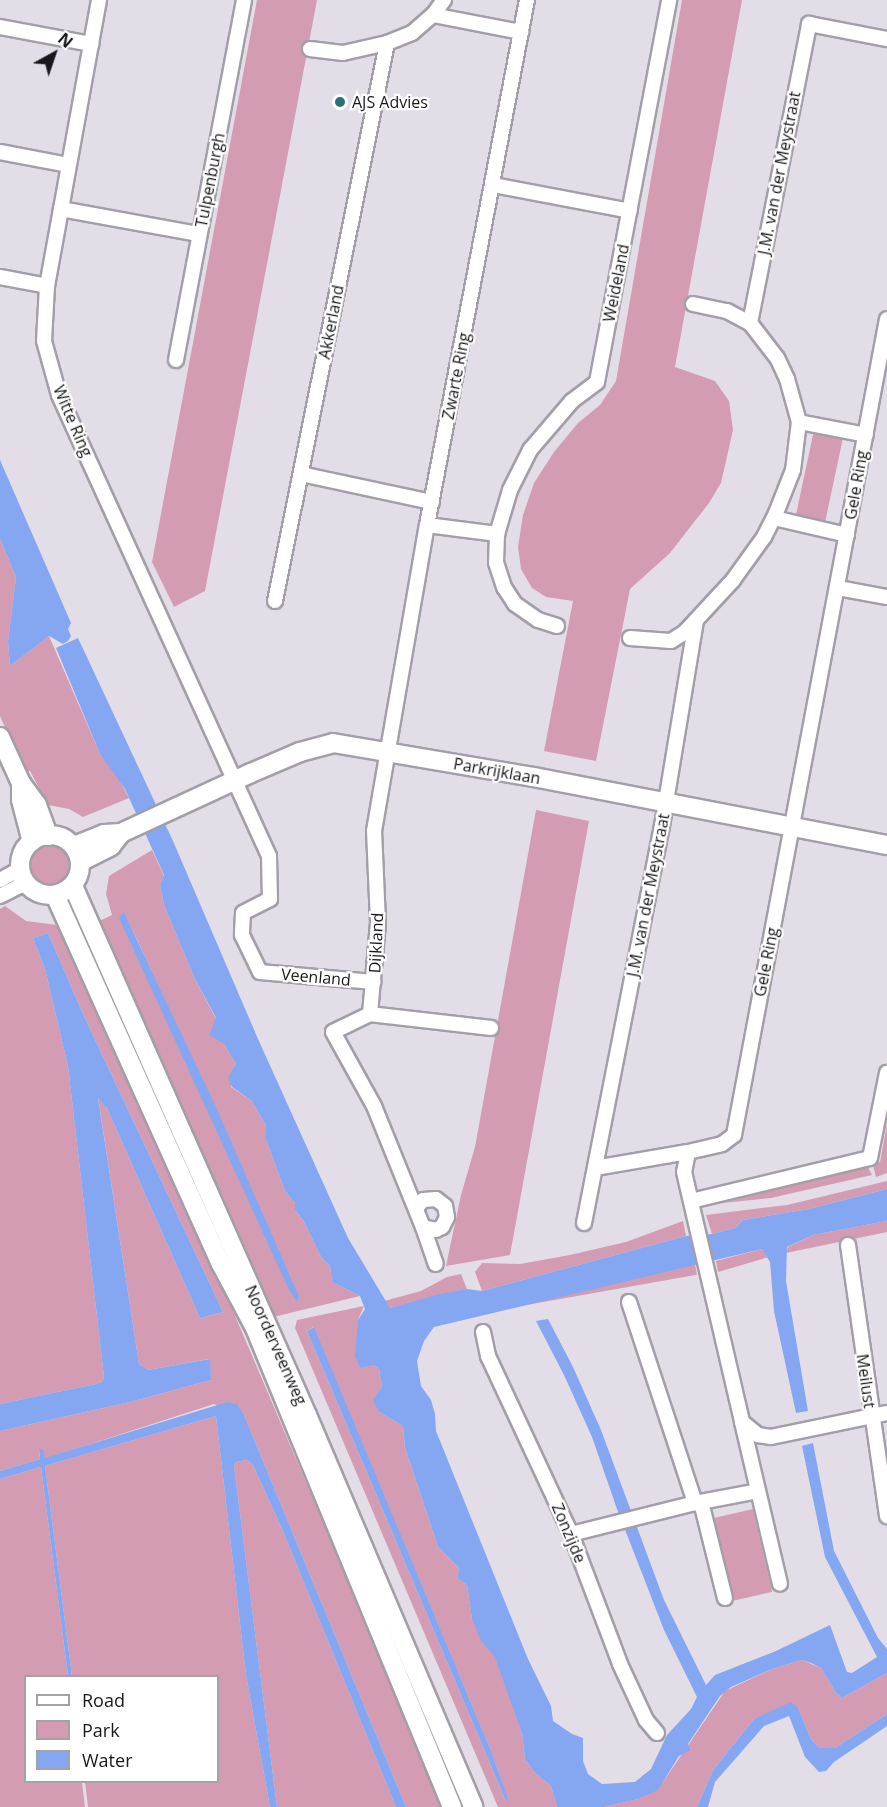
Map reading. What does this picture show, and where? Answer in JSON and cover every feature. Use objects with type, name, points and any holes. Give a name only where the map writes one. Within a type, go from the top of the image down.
[{"type":"street","name":"Witte Ring","points":[[99,0],[47,285],[44,342],[59,395],[235,781]]},
{"type":"street","name":"Tulpenburgh","points":[[176,360],[244,0]]},
{"type":"street","points":[[310,50],[343,53],[387,43],[412,33],[433,15],[444,0]]},
{"type":"street","name":"Zwarte Ring","points":[[386,752],[527,0]]},
{"type":"street","name":"Weideland","points":[[557,626],[538,620],[515,604],[504,586],[496,563],[497,534],[510,490],[530,450],[572,401],[597,382],[669,0]]},
{"type":"street","points":[[433,15],[521,32]]},
{"type":"street","name":"J.M. van der Meystraat","points":[[750,323],[808,24],[887,39]]},
{"type":"street","points":[[0,27],[91,44]]},
{"type":"street","name":"Akkerland","points":[[275,601],[387,43]]},
{"type":"street","points":[[0,152],[69,165]]},
{"type":"street","points":[[493,185],[630,211]]},
{"type":"street","points":[[61,209],[199,234]]},
{"type":"street","points":[[0,277],[47,285]]},
{"type":"street","points":[[630,638],[671,641],[696,621],[733,580],[774,518],[793,470],[799,422],[787,379],[777,358],[750,323],[727,310],[693,304]]},
{"type":"street","name":"Gele Ring","points":[[688,1152],[722,1144],[734,1135],[790,828],[866,435],[881,379],[887,319]]},
{"type":"street","points":[[799,422],[866,435]]},
{"type":"street","points":[[301,474],[432,502]]},
{"type":"street","points":[[774,518],[847,535]]},
{"type":"street","points":[[427,525],[497,534]]},
{"type":"street","points":[[838,588],[887,597]]},
{"type":"street","name":"J.M. van der Meystraat","points":[[584,1222],[665,804],[696,621]]},
{"type":"street","points":[[0,737],[21,783],[32,796],[40,838]]},
{"type":"street","name":"Parkrijklaan","points":[[77,854],[104,834],[125,831],[300,752],[333,742],[534,777],[887,845]]},
{"type":"street","name":"Dijkland","points":[[370,1014],[378,922],[374,831],[386,752]]},
{"type":"street","name":"Veenland","points":[[235,781],[269,856],[270,899],[243,913],[242,934],[260,972],[374,982]]},
{"type":"street","points":[[40,838],[63,838],[77,854],[79,875],[72,886],[55,895],[36,892],[23,876],[23,854],[40,838]]},
{"type":"street","points":[[0,880],[23,876]]},
{"type":"street","points":[[0,896],[23,876]]},
{"type":"street","name":"Noorderveenweg","points":[[72,886],[307,1415],[473,1807]]},
{"type":"street","name":"Noorderveenweg","points":[[55,895],[221,1264],[262,1344],[452,1807]]},
{"type":"street","points":[[436,1264],[416,1208],[374,1106],[333,1032],[370,1014],[491,1028]]},
{"type":"street","points":[[691,1201],[870,1158],[887,1072]]},
{"type":"street","points":[[595,1168],[688,1152],[684,1172],[780,1584]]},
{"type":"street","points":[[416,1208],[423,1200],[436,1198],[445,1206],[447,1217],[442,1227],[436,1230],[423,1227]]},
{"type":"street","name":"Meilust","points":[[848,1245],[887,1516]]},
{"type":"street","points":[[629,1302],[698,1502],[725,1598]]},
{"type":"street","name":"Zonzijde","points":[[483,1332],[488,1356],[571,1534],[620,1664],[646,1720],[657,1733]]},
{"type":"street","points":[[742,1422],[758,1435],[771,1437],[887,1413]]},
{"type":"street","points":[[571,1534],[698,1502],[758,1491]]},
{"type":"green space","points":[[257,0],[317,0],[205,591],[174,607],[152,562]]},
{"type":"green space","points":[[682,0],[742,0],[675,367],[715,381],[729,401],[733,430],[721,483],[709,503],[670,553],[630,589],[596,761],[544,751],[573,601],[546,597],[532,588],[521,569],[518,547],[523,515],[534,483],[554,452],[578,423],[600,405],[616,381]]},
{"type":"green space","points":[[814,430],[843,436],[825,521],[796,515]]},
{"type":"green space","points":[[0,539],[16,577],[8,642],[10,666],[49,636],[100,754],[114,770],[129,798],[83,817],[69,809],[48,805],[30,771],[22,765],[0,716]]},
{"type":"green space","points":[[536,810],[589,821],[510,1255],[446,1266],[461,1195],[475,1147]]},
{"type":"green space","points":[[50,846],[63,852],[69,865],[63,878],[50,884],[37,878],[31,865],[37,852]]},
{"type":"green space","points":[[152,850],[164,876],[160,885],[164,905],[194,977],[216,1019],[224,1044],[236,1064],[231,1087],[252,1101],[266,1126],[266,1140],[285,1191],[295,1203],[295,1210],[303,1220],[321,1257],[330,1266],[332,1282],[360,1296],[269,1318],[95,923],[112,915],[106,894],[109,876]],"holes":[[[124,913],[299,1296],[186,1064]]]},
{"type":"green space","points":[[5,906],[26,921],[57,925],[64,941],[69,939],[202,1238],[444,1807],[406,1807],[244,1415],[214,1404],[44,1459],[39,1450],[40,1459],[0,1471],[0,1431],[130,1402],[211,1380],[209,1359],[148,1370],[139,1364],[98,1097],[107,1108],[200,1318],[223,1312],[83,1014],[48,933],[33,938],[45,969],[68,1066],[104,1377],[102,1382],[96,1384],[0,1404],[0,909]]},
{"type":"green space","points":[[887,1124],[887,1173],[876,1177],[873,1165],[880,1162]]},
{"type":"green space","points":[[868,1167],[872,1175],[771,1198],[723,1203]]},
{"type":"green space","points":[[887,1181],[887,1189],[809,1209],[743,1220],[735,1228],[712,1234],[706,1215],[787,1205]]},
{"type":"green space","points":[[683,1221],[686,1236],[482,1291],[475,1272],[482,1263],[520,1264],[570,1255],[626,1242]]},
{"type":"green space","points":[[887,1221],[887,1232],[786,1253],[788,1247],[813,1235]]},
{"type":"green space","points":[[762,1249],[769,1257],[718,1272],[716,1261]]},
{"type":"green space","points":[[695,1264],[697,1275],[485,1312],[483,1301]]},
{"type":"green space","points":[[461,1274],[467,1289],[390,1308],[384,1301],[421,1291],[447,1277]]},
{"type":"green space","points":[[364,1306],[358,1320],[358,1336],[373,1365],[379,1369],[382,1387],[379,1412],[403,1426],[405,1448],[438,1547],[459,1568],[457,1578],[467,1585],[472,1619],[497,1657],[522,1734],[525,1759],[534,1772],[551,1786],[557,1807],[498,1807],[295,1328],[297,1320]],"holes":[[[313,1327],[492,1753],[508,1801],[505,1799],[307,1331]]]},
{"type":"green space","points":[[216,1416],[246,1675],[270,1807],[88,1807],[85,1783],[219,1783],[219,1675],[72,1675],[45,1466]]},
{"type":"green space","points":[[247,1460],[253,1465],[282,1529],[396,1807],[277,1807],[234,1466],[236,1462]]},
{"type":"green space","points":[[41,1467],[68,1675],[24,1675],[24,1783],[82,1783],[85,1807],[0,1807],[0,1479]]},
{"type":"green space","points":[[753,1509],[772,1592],[733,1601],[714,1518]]},
{"type":"green space","points":[[802,1660],[821,1668],[836,1693],[842,1698],[887,1673],[887,1714],[835,1748],[819,1748],[811,1739],[798,1708],[754,1719],[713,1770],[697,1807],[604,1807],[638,1799],[663,1782],[725,1691],[772,1669]]},
{"type":"water","points":[[0,460],[71,623],[68,629],[71,636],[68,641],[63,644],[49,636],[10,666],[8,642],[16,577],[0,539]]},
{"type":"water","points":[[78,638],[173,841],[258,1039],[348,1238],[390,1308],[467,1289],[482,1291],[686,1236],[712,1234],[735,1228],[743,1220],[809,1209],[887,1189],[887,1221],[813,1235],[787,1247],[786,1281],[808,1411],[796,1413],[774,1311],[770,1262],[762,1249],[434,1327],[424,1341],[417,1361],[421,1386],[431,1400],[435,1414],[436,1431],[528,1659],[551,1706],[553,1721],[572,1734],[583,1738],[583,1761],[588,1774],[602,1784],[635,1782],[651,1769],[667,1735],[691,1709],[697,1697],[664,1630],[592,1437],[536,1321],[548,1319],[573,1367],[601,1430],[664,1600],[706,1685],[715,1675],[776,1651],[830,1625],[847,1672],[852,1673],[877,1657],[825,1557],[802,1446],[813,1443],[834,1551],[878,1638],[887,1649],[887,1673],[842,1698],[836,1693],[821,1668],[811,1663],[802,1660],[772,1669],[731,1687],[720,1696],[688,1744],[690,1750],[679,1756],[658,1790],[638,1799],[604,1807],[557,1807],[551,1786],[534,1772],[525,1759],[522,1734],[495,1657],[481,1641],[472,1619],[467,1585],[457,1578],[459,1568],[438,1547],[405,1448],[403,1426],[379,1412],[373,1400],[382,1387],[379,1369],[373,1365],[360,1368],[355,1356],[358,1320],[365,1309],[360,1296],[332,1282],[330,1266],[321,1257],[303,1220],[295,1210],[295,1203],[285,1191],[266,1140],[266,1126],[252,1101],[232,1087],[228,1077],[236,1064],[224,1044],[209,1035],[216,1018],[194,977],[164,905],[160,885],[164,875],[125,789],[100,754],[56,648]]},
{"type":"water","points":[[124,912],[215,1105],[299,1296],[297,1302],[289,1290],[119,918]]},
{"type":"water","points":[[48,933],[83,1014],[223,1312],[200,1318],[107,1108],[98,1098],[139,1364],[148,1370],[210,1359],[211,1380],[130,1402],[0,1431],[0,1404],[96,1384],[102,1382],[104,1377],[68,1066],[45,969],[33,938]]},
{"type":"water","points":[[314,1327],[492,1753],[509,1802],[505,1799],[307,1331]]},
{"type":"water","points":[[227,1402],[237,1404],[244,1415],[406,1807],[396,1807],[282,1529],[253,1465],[247,1460],[236,1462],[234,1466],[277,1807],[270,1807],[246,1675],[216,1416],[45,1466],[72,1675],[68,1675],[41,1467],[0,1479],[0,1471],[40,1459],[39,1449],[43,1449],[45,1458]]},
{"type":"water","points":[[791,1702],[798,1708],[811,1739],[819,1748],[835,1748],[887,1714],[887,1726],[834,1762],[826,1771],[819,1772],[805,1757],[789,1716],[764,1726],[715,1782],[708,1807],[697,1807],[713,1770],[754,1719]]},
{"type":"place","name":"AJS Advies","points":[[340,102]]}]
